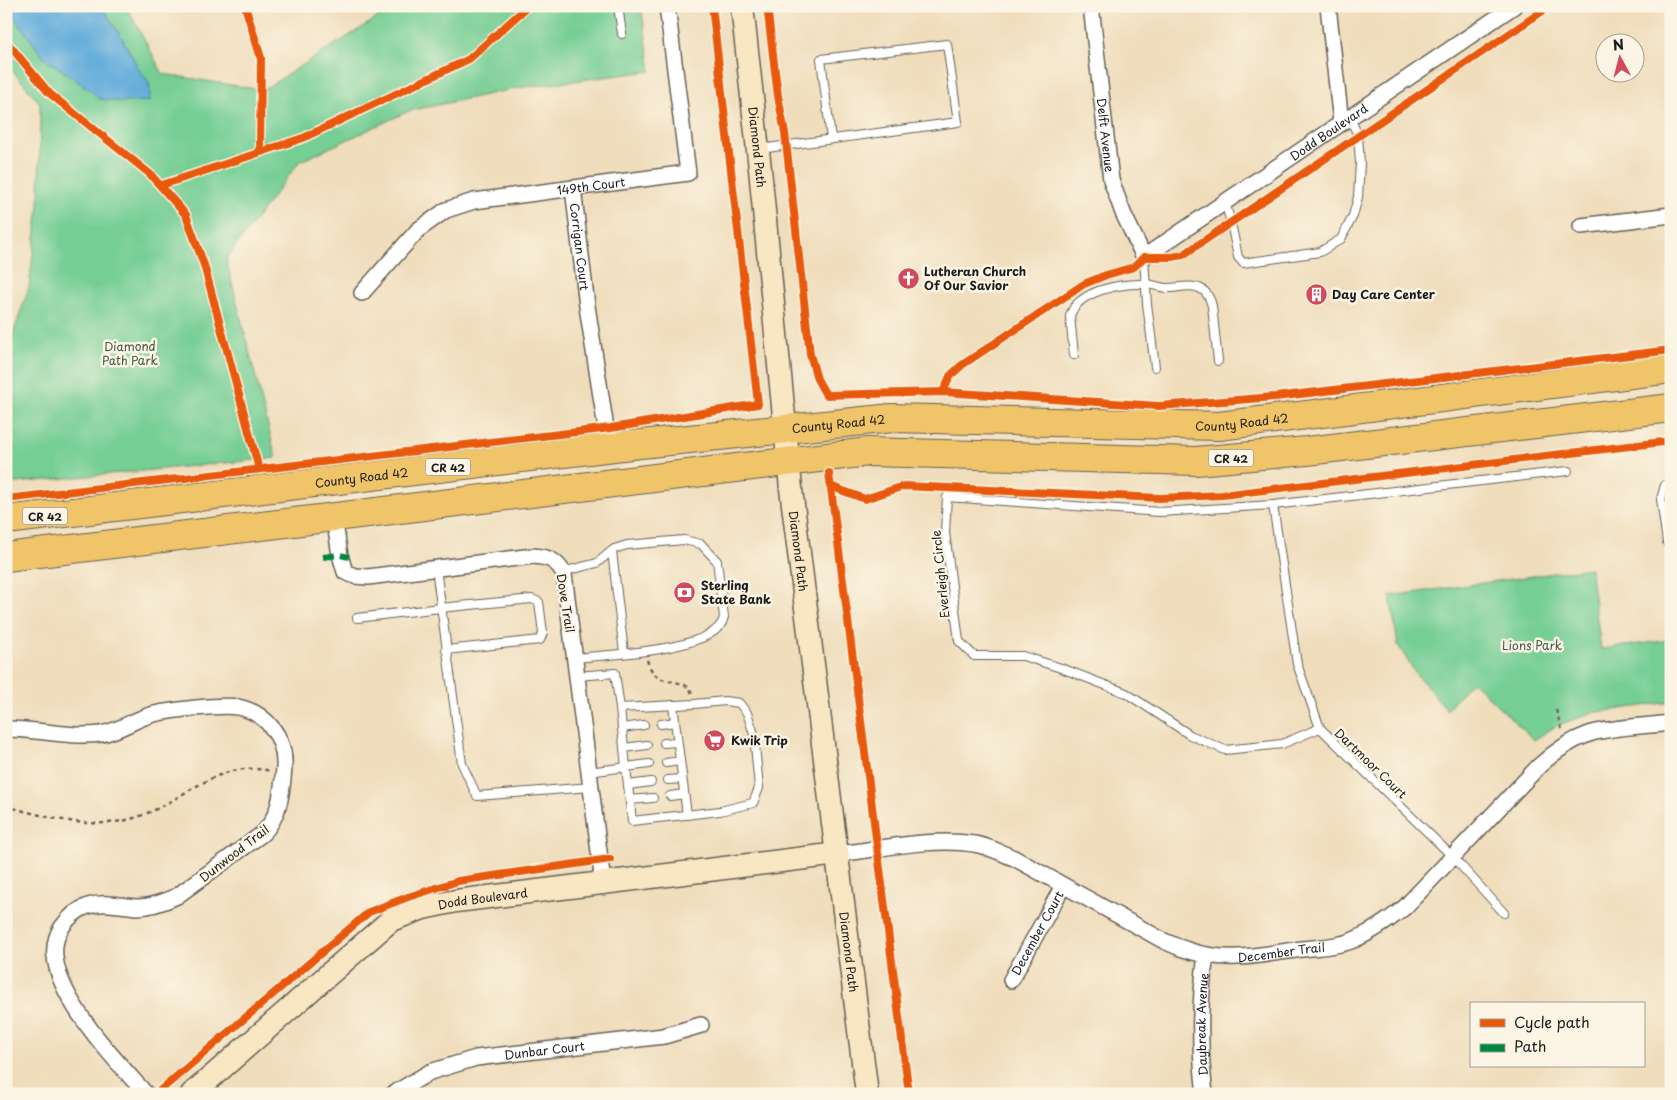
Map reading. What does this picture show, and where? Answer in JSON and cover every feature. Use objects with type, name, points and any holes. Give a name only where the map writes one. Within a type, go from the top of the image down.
[{"type":"highway","name":"County Road 42","points":[[6,520],[610,448],[892,418],[1219,426],[1671,369]]},
{"type":"highway","name":"CR 42","points":[[6,557],[868,452],[1196,461],[1307,451],[1671,408]]},
{"type":"street","name":"149th Court","points":[[362,293],[418,230],[446,210],[474,201],[688,173],[668,6]]},
{"type":"street","name":"Diamond Path","points":[[742,6],[789,462],[867,1094]]},
{"type":"street","name":"Delft Avenue","points":[[1092,6],[1111,180],[1123,213],[1144,257]]},
{"type":"street","points":[[1328,6],[1345,120]]},
{"type":"street","name":"Dodd Boulevard","points":[[1144,257],[1514,6]]},
{"type":"street","name":"Corrigan Court","points":[[573,188],[587,306],[610,448]]},
{"type":"street","points":[[1581,226],[1671,215]]},
{"type":"street","name":"Dove Trail","points":[[334,518],[340,555],[346,572],[355,576],[368,577],[533,556],[545,557],[553,561],[562,572],[603,882]]},
{"type":"street","name":"Dunwood Trail","points":[[6,729],[83,736],[104,733],[152,714],[179,710],[237,707],[250,711],[262,718],[275,730],[281,742],[284,755],[283,774],[278,809],[270,827],[177,896],[153,905],[139,907],[103,903],[90,906],[78,910],[59,931],[55,944],[54,958],[70,998],[93,1033],[146,1094]]},
{"type":"street","name":"December Trail","points":[[838,854],[933,842],[975,844],[1014,858],[1164,941],[1206,955],[1244,956],[1348,942],[1369,933],[1405,907],[1539,766],[1555,752],[1572,741],[1590,734],[1671,723]]},
{"type":"street","name":"Dodd Boulevard","points":[[192,1094],[391,920],[423,908],[456,901],[838,854]]},
{"type":"street","name":"December Court","points":[[1011,980],[1063,886]]},
{"type":"street","name":"Daybreak Avenue","points":[[1205,1094],[1200,1043],[1200,1013],[1206,955]]},
{"type":"street","name":"Dunbar Court","points":[[393,1094],[430,1072],[476,1058],[664,1036],[701,1025]]},
{"type":"lane","points":[[618,6],[622,34]]},
{"type":"lane","points":[[758,149],[958,122],[947,44],[821,59],[831,139]]},
{"type":"lane","points":[[1225,202],[1238,257],[1243,264],[1320,252],[1341,240],[1353,216],[1358,197],[1360,163],[1358,136],[1345,120]]},
{"type":"lane","points":[[1144,257],[1147,304],[1155,367]]},
{"type":"lane","points":[[1074,355],[1070,316],[1072,310],[1078,304],[1103,288],[1146,284],[1166,288],[1194,286],[1206,293],[1211,299],[1218,360]]},
{"type":"lane","name":"Everleigh Circle","points":[[1320,728],[1282,744],[1225,750],[1190,735],[1126,693],[1061,668],[1023,656],[974,656],[959,641],[945,532],[947,497],[1160,512],[1273,505],[1568,471]]},
{"type":"lane","points":[[1671,482],[1665,485],[1661,498],[1667,542],[1671,548]]},
{"type":"lane","name":"Dartmoor Court","points":[[1273,505],[1297,664],[1320,728],[1453,857],[1504,913]]},
{"type":"lane","points":[[562,572],[597,563],[612,551],[627,545],[684,540],[701,544],[717,561],[724,617],[721,625],[710,634],[674,647],[574,658]]},
{"type":"lane","points":[[612,551],[624,653]]},
{"type":"lane","points":[[436,568],[462,764],[477,796],[591,787]]},
{"type":"lane","points":[[357,618],[532,599],[539,602],[543,634],[540,640],[446,650]]},
{"type":"lane","points":[[577,676],[615,673],[632,821],[720,811],[753,803],[759,788],[754,734],[747,712],[739,703],[725,700],[694,704],[620,708]]},
{"type":"lane","points":[[673,705],[687,815]]},
{"type":"lane","points":[[661,724],[675,722]]},
{"type":"lane","points":[[622,728],[644,725]]},
{"type":"lane","points":[[664,743],[677,742]]},
{"type":"lane","points":[[624,748],[647,745]]},
{"type":"lane","points":[[666,762],[680,761]]},
{"type":"lane","points":[[589,772],[649,764]]},
{"type":"lane","points":[[668,780],[682,779]]},
{"type":"lane","points":[[628,785],[651,782]]},
{"type":"lane","points":[[670,796],[684,794]]},
{"type":"lane","points":[[630,800],[653,798]]},
{"type":"path","points":[[646,658],[650,668],[657,677],[667,682],[685,684],[690,688],[694,704]]},
{"type":"path","points":[[1556,710],[1562,730]]},
{"type":"path","points":[[6,806],[56,820],[84,823],[112,822],[132,819],[154,810],[197,786],[241,768],[257,768],[283,774]]},
{"type":"green space","name":"Diamond Path Park","points":[[6,6],[126,6],[163,74],[263,90],[396,6],[641,6],[651,71],[518,88],[409,111],[299,162],[226,259],[276,458],[6,484],[6,355],[29,287],[39,206],[40,103],[6,63]]},
{"type":"green space","name":"Lions Park","points":[[1590,568],[1601,649],[1671,640],[1671,702],[1591,713],[1556,726],[1534,740],[1472,681],[1447,710],[1416,674],[1398,645],[1390,596]]},
{"type":"water","points":[[6,6],[101,6],[118,31],[142,74],[149,82],[150,101],[123,102],[99,99],[89,89],[43,57]]},
{"type":"marked path","points":[[323,557],[340,555],[349,557]]},
{"type":"cycle path","points":[[245,6],[261,58],[260,152]]},
{"type":"cycle path","points":[[162,185],[303,138],[469,59],[528,6]]},
{"type":"cycle path","points":[[6,499],[611,428],[758,404],[712,6]]},
{"type":"cycle path","points":[[767,6],[778,96],[785,133],[810,354],[817,379],[826,395],[943,392],[1159,406],[1275,397],[1671,350]]},
{"type":"cycle path","points":[[943,392],[950,376],[962,365],[1084,284],[1134,267],[1144,257],[1183,255],[1550,6]]},
{"type":"cycle path","points":[[6,41],[49,93],[150,174],[186,215],[204,265],[259,469]]},
{"type":"cycle path","points":[[830,486],[865,499],[904,486],[1160,498],[1222,495],[1671,441]]},
{"type":"cycle path","points":[[829,473],[909,1094]]},
{"type":"cycle path","points":[[156,1094],[369,912],[458,881],[610,859]]},
{"type":"place","name":"Lutheran Church Of Our Savior","points":[[908,278]]},
{"type":"place","name":"Day Care Center","points":[[1316,294]]},
{"type":"place","name":"Sterling State Bank","points":[[685,592]]},
{"type":"place","name":"Kwik Trip","points":[[715,740]]}]
